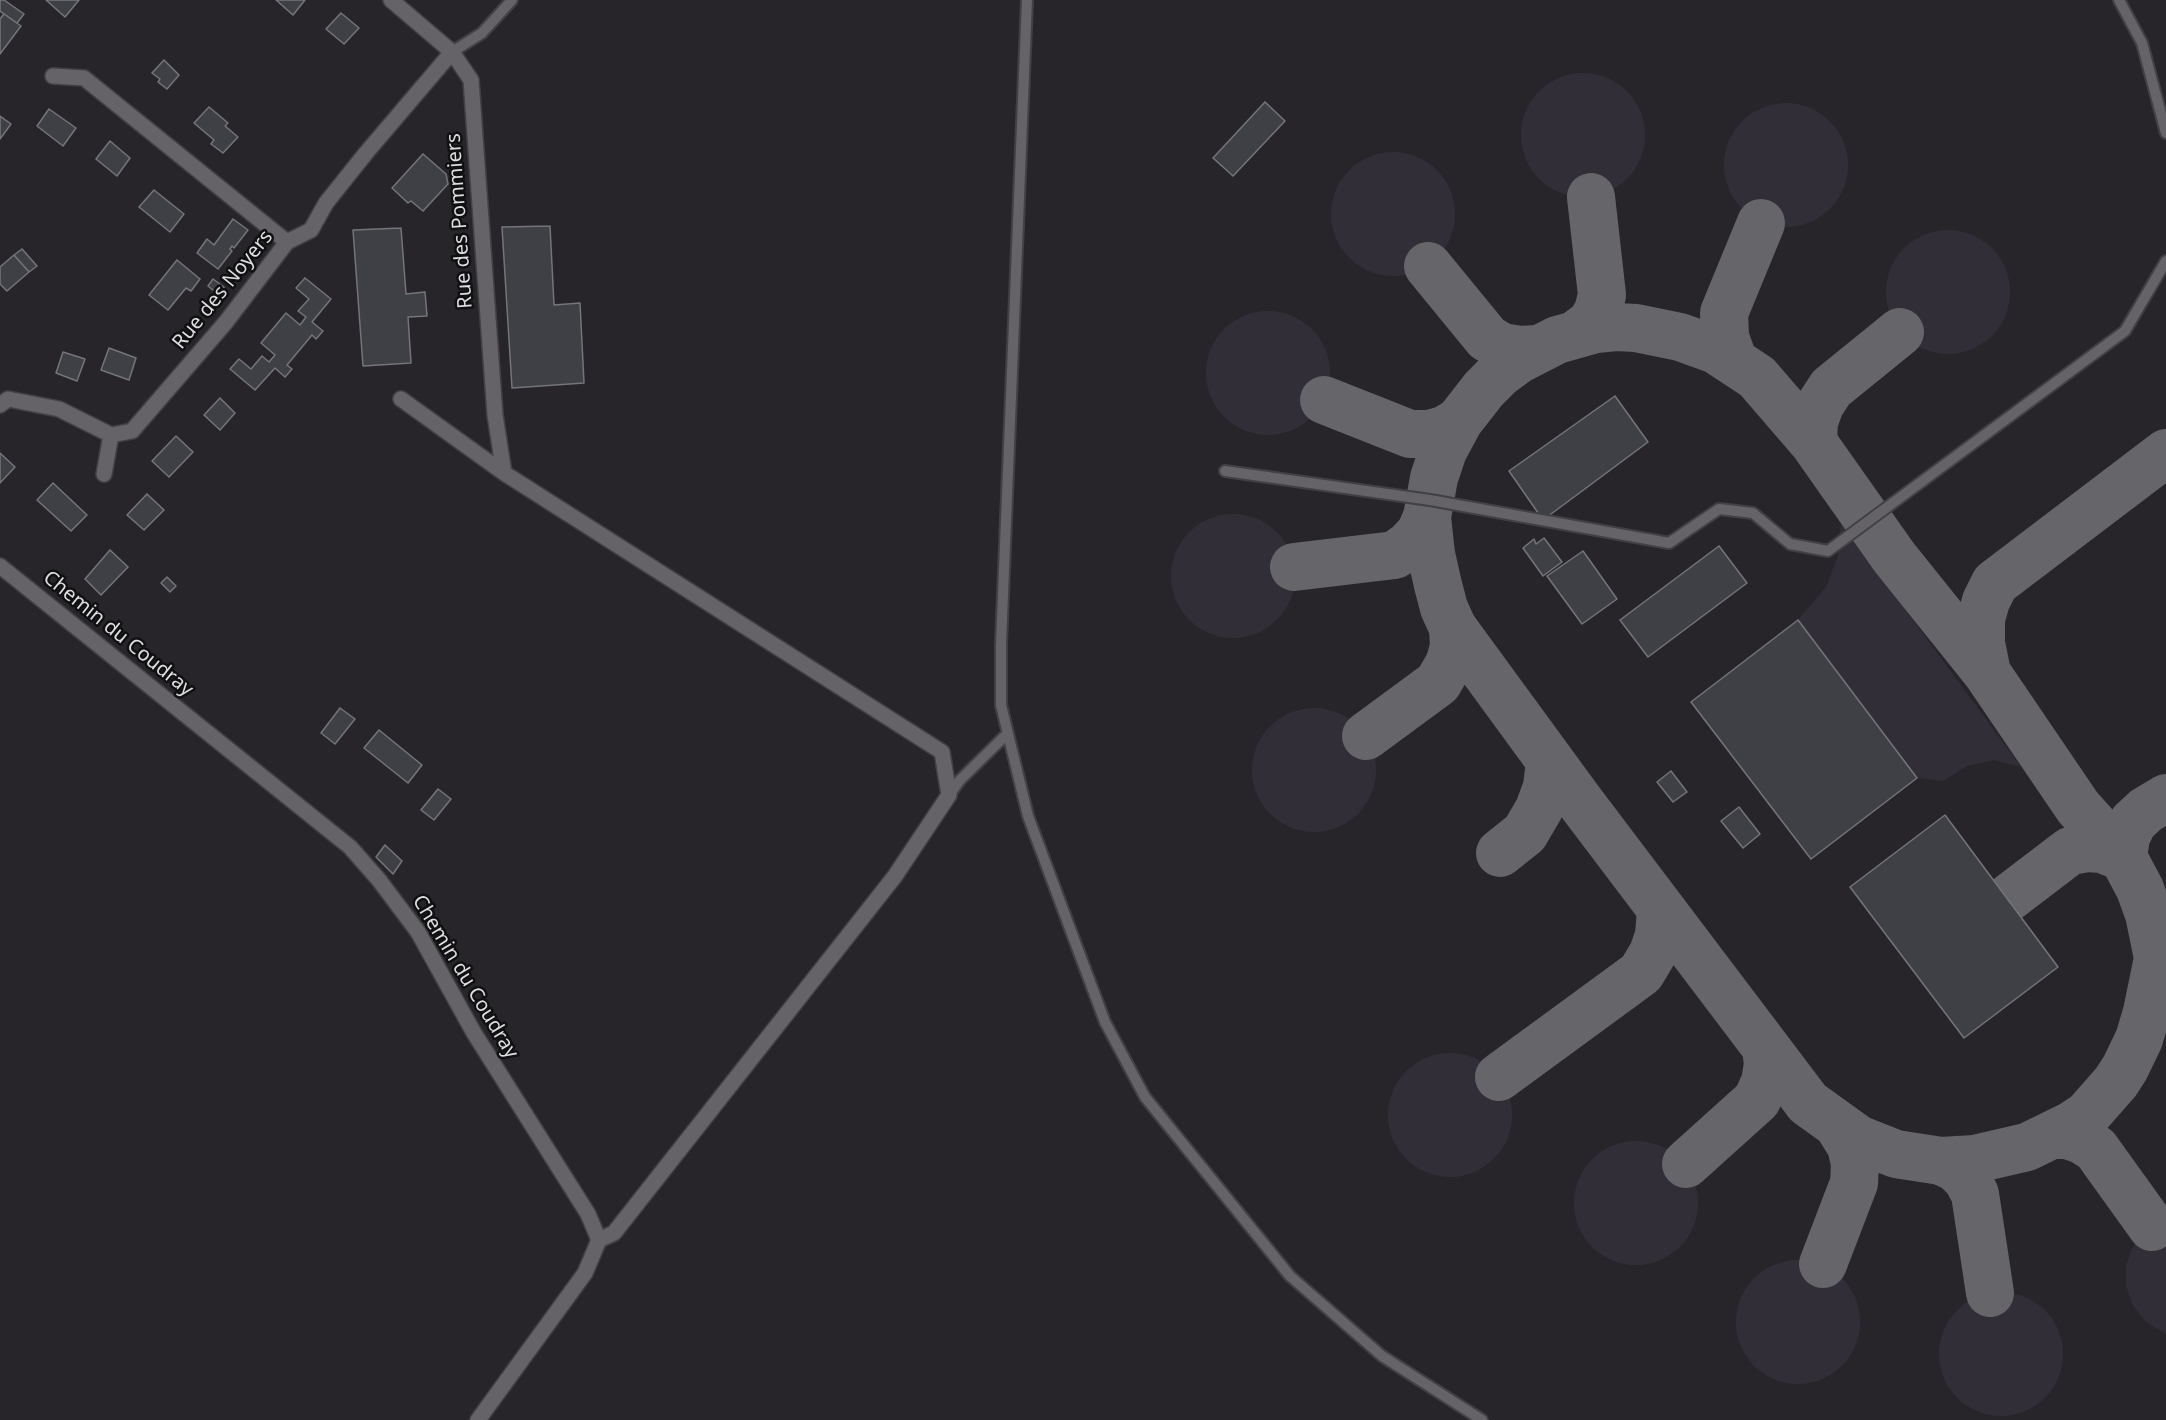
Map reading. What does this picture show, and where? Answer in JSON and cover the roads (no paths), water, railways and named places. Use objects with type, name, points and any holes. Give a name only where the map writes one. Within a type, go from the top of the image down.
[{"type":"street","name":"Rue des Pommiers","points":[[391,0],[452,52],[471,80],[495,415],[504,473]]},
{"type":"street","name":"Rue des Noyers","points":[[111,435],[132,431],[226,322],[287,242],[311,230],[326,203],[452,52]]},
{"type":"street","points":[[52,76],[84,78],[287,242]]},
{"type":"street","points":[[0,405],[8,399],[59,409],[111,435],[104,474]]},
{"type":"street","points":[[401,399],[504,473],[942,753],[949,795],[895,876],[622,1224],[614,1233],[599,1240],[585,1273],[478,1420]]},
{"type":"street","name":"Chemin du Coudray","points":[[0,566],[351,848],[379,880],[418,932],[474,1033],[588,1214],[599,1240]]},
{"type":"lane","points":[[452,52],[482,33],[512,0]]},
{"type":"lane","points":[[1027,0],[1001,644],[1001,705],[1028,816],[1105,1022],[1145,1097],[1290,1276],[1382,1356],[1482,1420]]},
{"type":"lane","points":[[2119,0],[2142,43],[2166,133]]},
{"type":"lane","points":[[1225,471],[1430,500],[1669,543],[1719,510],[1753,513],[1790,544],[1828,551],[2125,331],[2166,261]]},
{"type":"lane","points":[[949,795],[960,780],[1008,733]]}]
